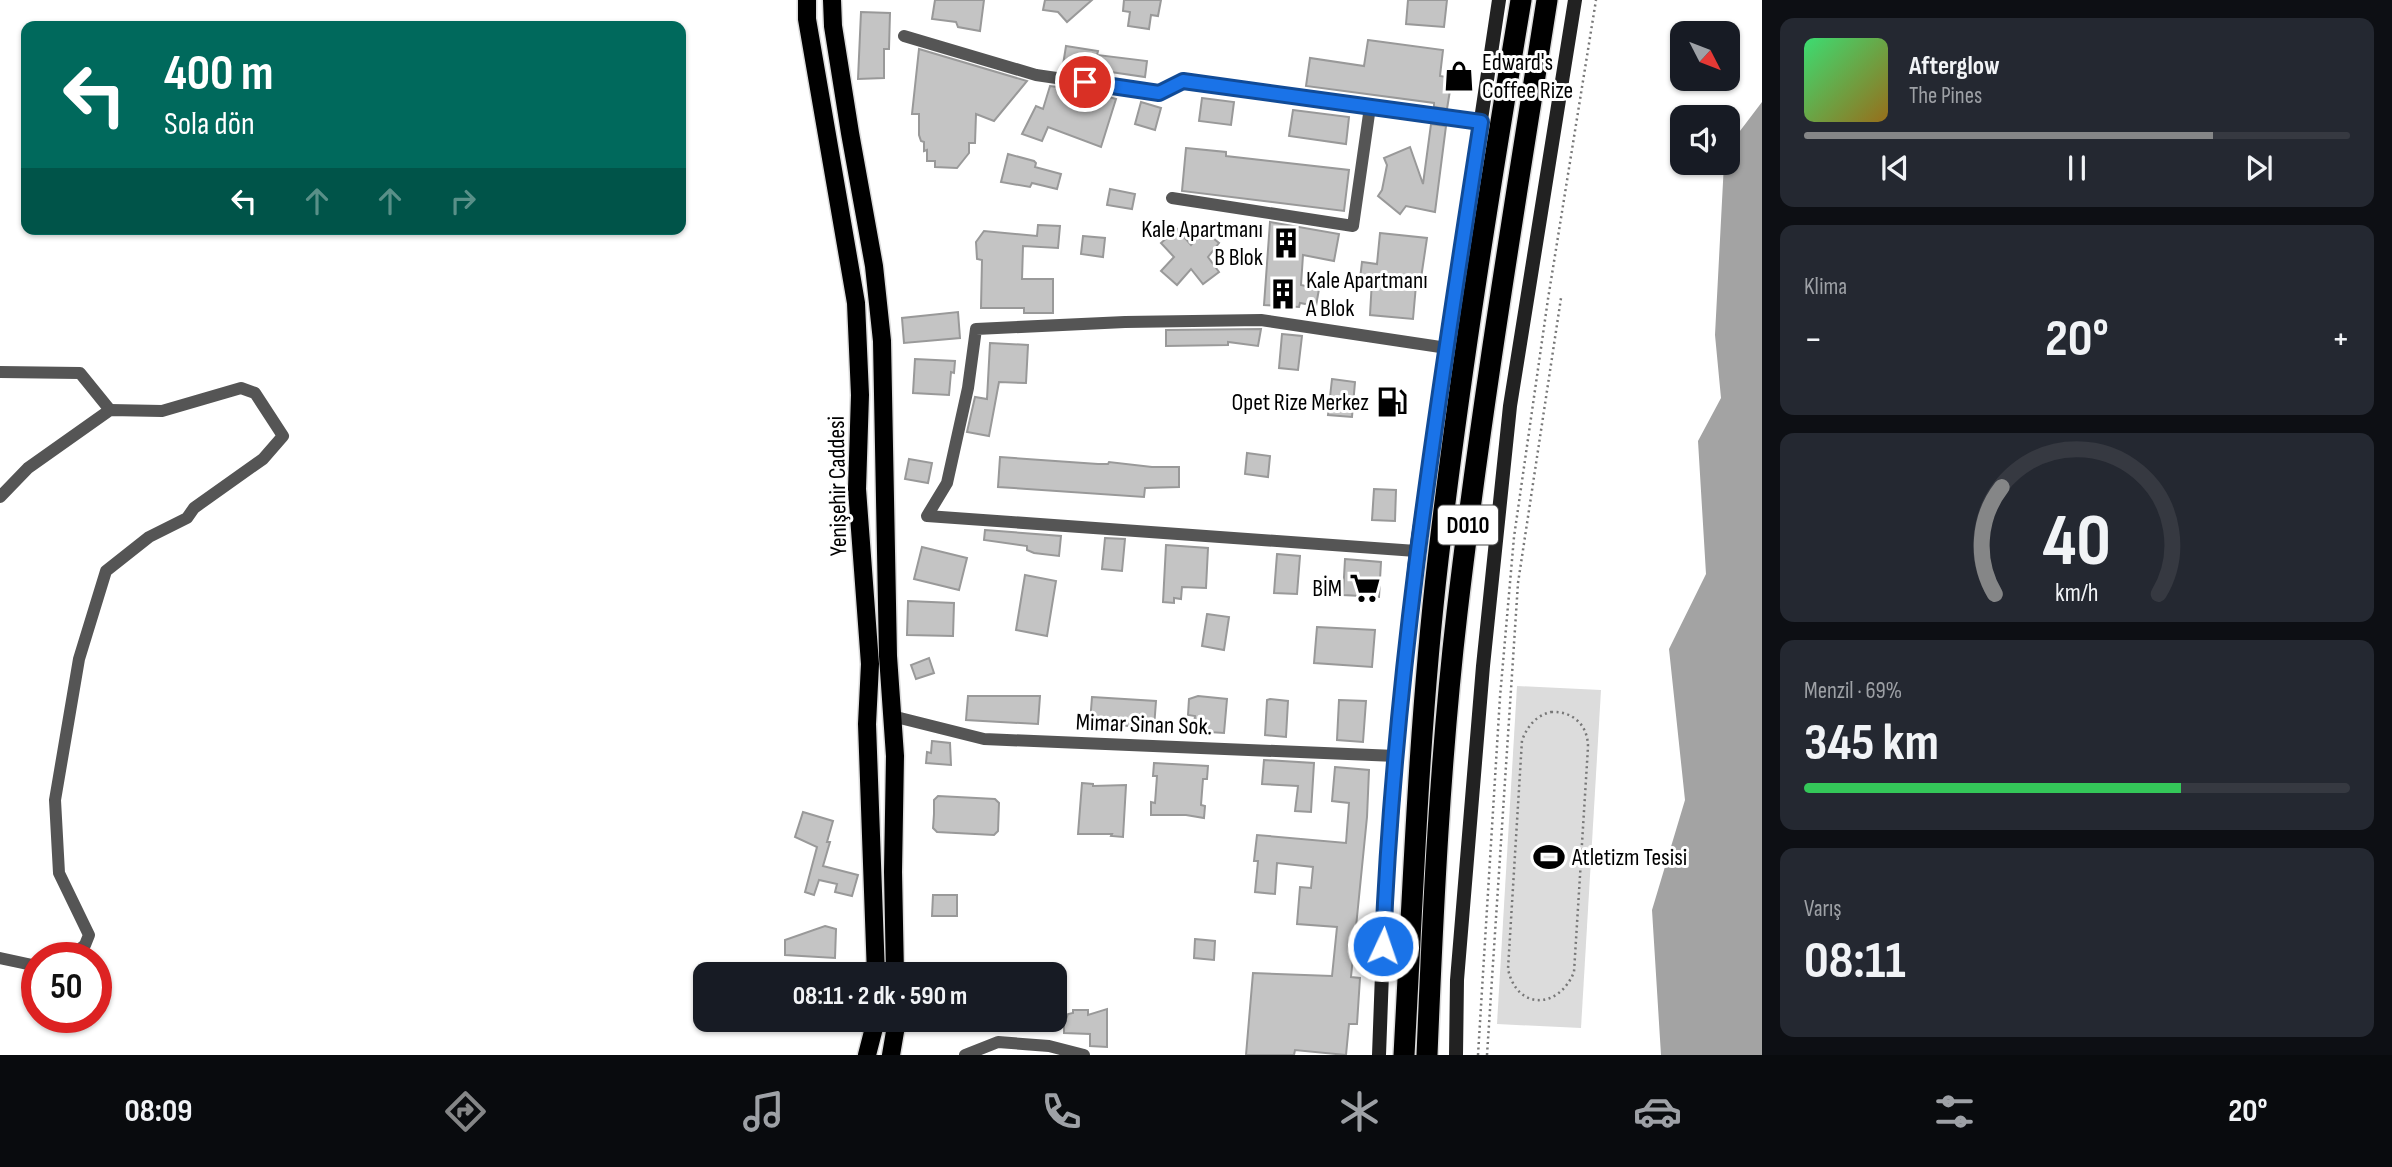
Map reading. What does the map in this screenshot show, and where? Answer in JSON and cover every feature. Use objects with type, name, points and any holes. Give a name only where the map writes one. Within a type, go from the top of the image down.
[{"type":"highway","points":[[1404,1055],[1426,687],[1438,561],[1494,163],[1521,0]]},
{"type":"highway","name":"D010","points":[[1427,1055],[1433,912],[1457,615],[1497,317],[1547,0]]},
{"type":"main road","name":"Yenişehir Caddesi","points":[[807,0],[807,19],[856,303],[860,395],[857,489],[870,664],[867,737],[876,962]]},
{"type":"main road","name":"Yenişehir Caddesi","points":[[832,0],[833,26],[874,266],[882,341],[888,656],[895,755],[895,962]]},
{"type":"main road","points":[[1379,1055],[1384,919],[1396,756],[1416,551],[1499,0]]},
{"type":"main road","points":[[1456,1055],[1457,980],[1483,666],[1510,406],[1575,0]]},
{"type":"main road","points":[[867,1055],[873,1032]]},
{"type":"main road","points":[[891,1055],[895,1032]]},
{"type":"street","points":[[904,36],[1037,75],[1159,93],[1183,81],[1481,122]]},
{"type":"street","points":[[1172,198],[1353,226],[1370,107]]},
{"type":"street","points":[[1416,551],[927,516],[947,483],[968,388],[976,329],[1125,322],[1261,320],[1447,348]]},
{"type":"street","points":[[0,372],[80,373],[110,410]]},
{"type":"street","points":[[0,497],[28,468],[110,410],[162,411],[241,388],[255,393],[283,436],[263,460],[194,508],[187,518],[149,537],[106,572],[79,659],[55,800],[59,873],[89,935],[86,942]]},
{"type":"street","name":"Mimar Sinan Sok.","points":[[892,716],[984,739],[1396,756]]},
{"type":"street","points":[[0,958],[21,962]]},
{"type":"street","points":[[965,1055],[998,1042],[1049,1046],[1084,1055]]},
{"type":"path","points":[[1478,1055],[1500,697],[1514,537],[1548,299],[1596,0]]},
{"type":"path","points":[[1488,1055],[1518,583],[1561,298]]},
{"type":"path","points":[[1551,712],[1567,714],[1577,720],[1588,735],[1577,952],[1574,972],[1568,986],[1556,997],[1544,1001],[1530,1000],[1511,982],[1508,969],[1522,740],[1533,721],[1551,712]]},
{"type":"shaded area","points":[[1762,102],[1762,1055],[1661,1055],[1652,910],[1685,800],[1669,649],[1706,574],[1698,441],[1721,398],[1715,335],[1723,175],[1740,175],[1740,131]]},
{"type":"shaded area","name":"Atletizm Tesisi","points":[[1517,686],[1601,690],[1581,1028],[1497,1024]]},
{"type":"building","points":[[935,0],[984,0],[980,31],[958,27],[956,22],[932,19]]},
{"type":"building","points":[[1045,0],[1092,0],[1067,22],[1058,12],[1043,10]]},
{"type":"building","points":[[1124,0],[1161,0],[1158,16],[1151,15],[1149,29],[1128,26],[1130,12],[1123,11]]},
{"type":"building","points":[[1408,0],[1447,0],[1444,27],[1406,24]]},
{"type":"building","points":[[861,12],[890,13],[889,49],[884,49],[884,78],[858,79]]},
{"type":"building","points":[[1368,40],[1443,50],[1440,76],[1452,78],[1447,109],[1434,107],[1434,103],[1306,86],[1310,58],[1364,66]]},
{"type":"building","points":[[1066,46],[1098,51],[1097,55],[1147,61],[1145,77],[1063,65]]},
{"type":"building","points":[[919,49],[1027,81],[994,121],[976,114],[975,143],[969,143],[969,153],[957,168],[935,167],[935,161],[927,161],[927,150],[924,151],[924,142],[919,135],[919,114],[912,114]]},
{"type":"building","points":[[1050,86],[1116,99],[1101,147],[1048,127],[1042,141],[1022,134],[1036,106],[1043,109]]},
{"type":"building","points":[[1202,98],[1234,102],[1231,125],[1199,121]]},
{"type":"building","points":[[1141,102],[1161,108],[1155,130],[1135,124]]},
{"type":"building","points":[[1293,110],[1349,117],[1346,144],[1289,136]]},
{"type":"building","points":[[1431,124],[1446,126],[1435,212],[1406,206],[1400,214],[1378,196],[1382,190],[1387,165],[1384,158],[1410,147],[1423,184]]},
{"type":"building","points":[[1186,148],[1226,152],[1226,156],[1349,170],[1344,211],[1182,191]]},
{"type":"building","points":[[1008,154],[1034,161],[1035,167],[1061,174],[1057,189],[1032,183],[1030,187],[1001,182]]},
{"type":"building","points":[[1110,189],[1135,194],[1132,209],[1107,205]]},
{"type":"building","points":[[1270,222],[1339,234],[1334,261],[1303,255],[1301,285],[1319,289],[1316,306],[1300,303],[1299,307],[1264,305]]},
{"type":"building","points":[[1038,225],[1060,226],[1058,248],[1023,246],[1022,279],[1053,279],[1053,313],[1024,313],[1024,308],[981,308],[982,260],[977,259],[976,242],[984,231],[1037,236]]},
{"type":"building","points":[[1177,229],[1191,245],[1203,230],[1219,243],[1208,257],[1219,272],[1203,284],[1191,269],[1177,285],[1161,271],[1174,257],[1161,243]]},
{"type":"building","points":[[1380,233],[1427,238],[1420,285],[1416,285],[1413,319],[1370,315],[1372,280],[1360,279],[1362,262],[1377,264]]},
{"type":"building","points":[[1083,236],[1105,238],[1103,257],[1081,254]]},
{"type":"building","points":[[958,312],[960,338],[904,343],[902,318]]},
{"type":"building","points":[[1261,329],[1258,346],[1228,342],[1228,345],[1166,346],[1166,330]]},
{"type":"building","points":[[1282,334],[1302,336],[1298,370],[1279,368]]},
{"type":"building","points":[[990,343],[1028,345],[1026,383],[999,382],[989,436],[967,432],[975,397],[987,399]]},
{"type":"building","points":[[915,359],[955,361],[949,395],[913,393]]},
{"type":"building","points":[[1332,379],[1355,382],[1352,417],[1328,415]]},
{"type":"building","points":[[1247,453],[1270,456],[1268,477],[1245,474]]},
{"type":"building","points":[[1000,457],[1179,467],[1179,487],[1145,488],[1144,497],[998,487]]},
{"type":"building","points":[[909,459],[932,463],[928,483],[905,479]]},
{"type":"building","points":[[1374,489],[1396,490],[1395,521],[1372,520]]},
{"type":"building","points":[[985,530],[1061,536],[1059,556],[1034,553],[1027,550],[1027,546],[984,540]]},
{"type":"building","points":[[1105,538],[1125,539],[1122,571],[1102,569]]},
{"type":"building","points":[[1166,545],[1208,548],[1206,588],[1182,587],[1181,599],[1174,598],[1174,603],[1163,602]]},
{"type":"building","points":[[922,547],[967,558],[959,590],[914,579]]},
{"type":"building","points":[[1277,554],[1300,556],[1297,594],[1274,593]]},
{"type":"building","points":[[1345,559],[1381,562],[1379,597],[1343,595]]},
{"type":"building","points":[[1025,575],[1056,581],[1047,636],[1016,630]]},
{"type":"building","points":[[908,601],[954,603],[953,636],[907,635]]},
{"type":"building","points":[[1207,614],[1229,617],[1224,650],[1202,646]]},
{"type":"building","points":[[1317,627],[1375,630],[1372,667],[1314,663]]},
{"type":"building","points":[[929,658],[934,673],[916,679],[911,665]]},
{"type":"building","points":[[968,696],[1040,696],[1038,724],[966,720]]},
{"type":"building","points":[[1198,696],[1227,699],[1224,733],[1193,731],[1195,716],[1188,715],[1189,699]]},
{"type":"building","points":[[1092,697],[1156,701],[1154,728],[1090,723]]},
{"type":"building","points":[[1267,700],[1288,701],[1286,737],[1265,735]]},
{"type":"building","points":[[1339,700],[1366,701],[1363,742],[1337,740]]},
{"type":"building","points":[[932,741],[950,743],[951,765],[926,763],[927,752],[931,753]]},
{"type":"building","points":[[1264,760],[1314,763],[1311,812],[1295,811],[1298,786],[1262,784]]},
{"type":"building","points":[[1154,763],[1208,766],[1207,779],[1203,779],[1201,805],[1205,806],[1204,818],[1151,815],[1151,802],[1155,803],[1157,776],[1153,776]]},
{"type":"building","points":[[1335,767],[1369,770],[1351,977],[1360,978],[1357,1024],[1349,1024],[1346,1055],[1295,1050],[1294,1055],[1246,1055],[1253,973],[1332,976],[1337,927],[1297,924],[1300,887],[1311,888],[1313,867],[1277,863],[1275,894],[1255,892],[1258,861],[1254,861],[1257,835],[1346,843],[1349,803],[1332,801]]},
{"type":"building","points":[[1082,783],[1093,786],[1126,785],[1123,837],[1111,836],[1112,834],[1078,834]]},
{"type":"building","points":[[938,796],[995,799],[999,803],[998,831],[994,835],[937,832],[933,828],[934,800]]},
{"type":"building","points":[[803,812],[833,821],[823,866],[858,875],[852,896],[835,892],[837,884],[819,880],[814,895],[805,892],[817,847],[795,837]]},
{"type":"building","points":[[933,895],[957,895],[957,916],[932,916]]},
{"type":"building","points":[[825,926],[836,929],[835,958],[785,955],[785,940]]},
{"type":"building","points":[[1195,939],[1215,941],[1214,960],[1194,958]]},
{"type":"building","points":[[1107,1009],[1107,1047],[1090,1046],[1090,1034],[1064,1033],[1067,1032],[1067,1016],[1073,1010],[1088,1010],[1088,1015]]},
{"type":"place","name":"Edward's Coffee Rize","points":[[1459,76]]},
{"type":"place","name":"Kale Apartmanı B Blok","points":[[1286,243]]},
{"type":"place","name":"Kale Apartmanı A Blok","points":[[1283,294]]},
{"type":"place","name":"Opet Rize Merkez","points":[[1392,402]]},
{"type":"place","name":"BİM","points":[[1365,588]]},
{"type":"place","name":"Atletizm Tesisi","points":[[1549,857]]},
{"type":"route","points":[[1085,82],[1159,93],[1183,81],[1481,122],[1416,551],[1399,724],[1383,946]]}]
